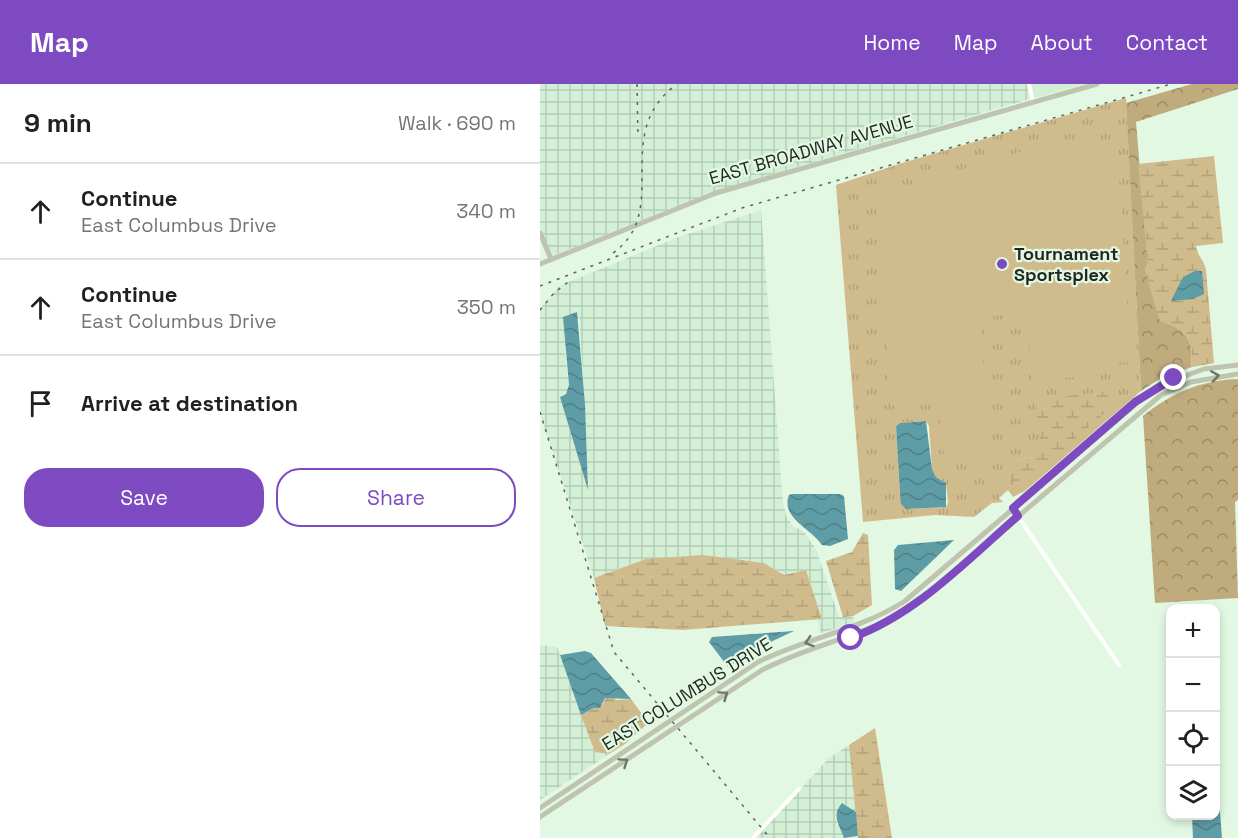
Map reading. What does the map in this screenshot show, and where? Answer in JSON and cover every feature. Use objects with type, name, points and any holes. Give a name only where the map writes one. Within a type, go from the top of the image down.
[{"type":"street","points":[[1029,84],[1033,101]]},
{"type":"street","name":"EAST BROADWAY AVENUE","points":[[540,264],[716,193],[1097,84]]},
{"type":"street","points":[[540,233],[551,259]]},
{"type":"street","name":"EAST COLUMBUS DRIVE","points":[[540,808],[758,662],[790,648],[872,620],[905,601],[1157,386],[1204,369],[1238,365]]},
{"type":"street","name":"EAST COLUMBUS DRIVE","points":[[540,817],[762,670],[792,656],[875,629],[908,610],[1161,395],[1191,382],[1238,374]]},
{"type":"street","points":[[1013,508],[1119,665]]},
{"type":"street","points":[[838,632],[842,640]]},
{"type":"street","points":[[591,773],[597,780]]},
{"type":"street","points":[[753,838],[799,789]]},
{"type":"shaded area","points":[[540,84],[1027,84],[1030,99],[715,191],[552,256],[540,228]]},
{"type":"shaded area","points":[[1031,84],[1086,84],[1034,98]]},
{"type":"shaded area","points":[[761,210],[783,504],[787,518],[793,526],[803,531],[816,549],[839,617],[853,616],[854,623],[821,633],[817,619],[822,618],[806,570],[784,575],[764,563],[646,559],[594,578],[540,413],[540,309],[559,286],[676,238]],"holes":[[[579,316],[588,489],[560,397],[569,389],[565,350]]]},
{"type":"shaded area","points":[[540,645],[557,647],[595,752],[609,754],[540,800]]},
{"type":"shaded area","points":[[849,745],[856,812],[843,803],[835,817],[844,838],[756,838],[829,758]]},
{"type":"green space","points":[[1192,84],[1238,84],[1238,89],[1136,122],[1148,264],[1145,269],[1160,320],[1183,332],[1192,352],[1192,367],[1161,378],[1141,391],[1126,103]]},
{"type":"green space","points":[[1126,98],[1141,391],[1025,491],[1013,497],[1008,490],[999,498],[1003,502],[992,503],[974,517],[935,515],[863,522],[836,185],[902,163]],"holes":[[[1037,406],[1113,406],[1017,487],[1018,460],[1034,457],[1041,444]],[[926,421],[929,426],[932,469],[936,477],[946,483],[948,503],[946,507],[906,509],[900,494],[896,426],[900,423]]]},
{"type":"green space","name":"Tournament Sportsplex","points":[[1052,142],[1055,149],[1117,144],[1131,362],[1079,365],[1079,377],[1032,380],[1027,314],[980,317],[991,460],[990,462],[945,465],[938,404],[891,406],[875,190],[915,184],[928,177],[960,170]]},
{"type":"green space","points":[[1214,156],[1223,243],[1196,246],[1206,270],[1214,363],[1192,367],[1192,349],[1186,336],[1180,330],[1160,321],[1145,269],[1148,264],[1138,164]]},
{"type":"green space","points":[[1238,379],[1238,500],[1235,502],[1238,598],[1155,603],[1143,416],[1176,394],[1188,389],[1212,382]]},
{"type":"green space","points":[[1103,392],[1114,397],[1113,406],[1017,488],[1006,469],[1009,462],[1033,457],[1037,449],[1040,434],[1037,406],[1040,399]]},
{"type":"green space","points":[[863,533],[868,535],[872,605],[853,616],[843,617],[826,561],[852,552]]},
{"type":"green space","points":[[703,555],[764,563],[784,575],[806,570],[822,619],[683,630],[605,626],[594,578],[646,559]]},
{"type":"green space","points":[[613,696],[616,700],[631,699],[645,718],[646,725],[625,744],[609,754],[595,752],[581,715],[603,704],[605,698]]},
{"type":"green space","points":[[875,728],[892,838],[858,838],[849,745]]},
{"type":"water","points":[[1195,271],[1202,271],[1204,294],[1193,299],[1171,301],[1183,277]]},
{"type":"water","points":[[577,312],[585,404],[588,490],[560,397],[566,394],[569,385],[563,317]]},
{"type":"water","points":[[926,421],[932,469],[936,477],[946,483],[946,507],[906,509],[901,504],[896,426],[900,423]]},
{"type":"water","points":[[840,494],[844,496],[848,539],[830,546],[822,545],[793,517],[787,503],[789,495]]},
{"type":"water","points":[[954,540],[901,591],[895,589],[894,550],[898,545]]},
{"type":"water","points":[[794,631],[762,646],[728,667],[709,642],[712,637]]},
{"type":"water","points":[[585,651],[591,653],[631,699],[605,698],[600,708],[594,708],[581,715],[560,655]]},
{"type":"water","points":[[842,803],[856,812],[858,836],[844,838],[836,816]]},
{"type":"water","points":[[1220,811],[1222,838],[1193,838],[1192,820],[1220,820]]},
{"type":"railway","points":[[637,84],[638,138]]},
{"type":"railway","points":[[613,253],[630,235],[639,215],[643,148],[647,125],[657,104],[677,84]]},
{"type":"railway","points":[[540,286],[742,208],[1171,84]]},
{"type":"railway","points":[[540,310],[554,293],[572,279]]},
{"type":"railway","points":[[540,412],[614,652],[770,838]]},
{"type":"place","name":"Tournament Sportsplex","points":[[1002,264]]},
{"type":"route","points":[[851,638],[875,629],[923,599],[1018,516],[1013,508],[1135,402],[1157,386],[1174,378]]}]
